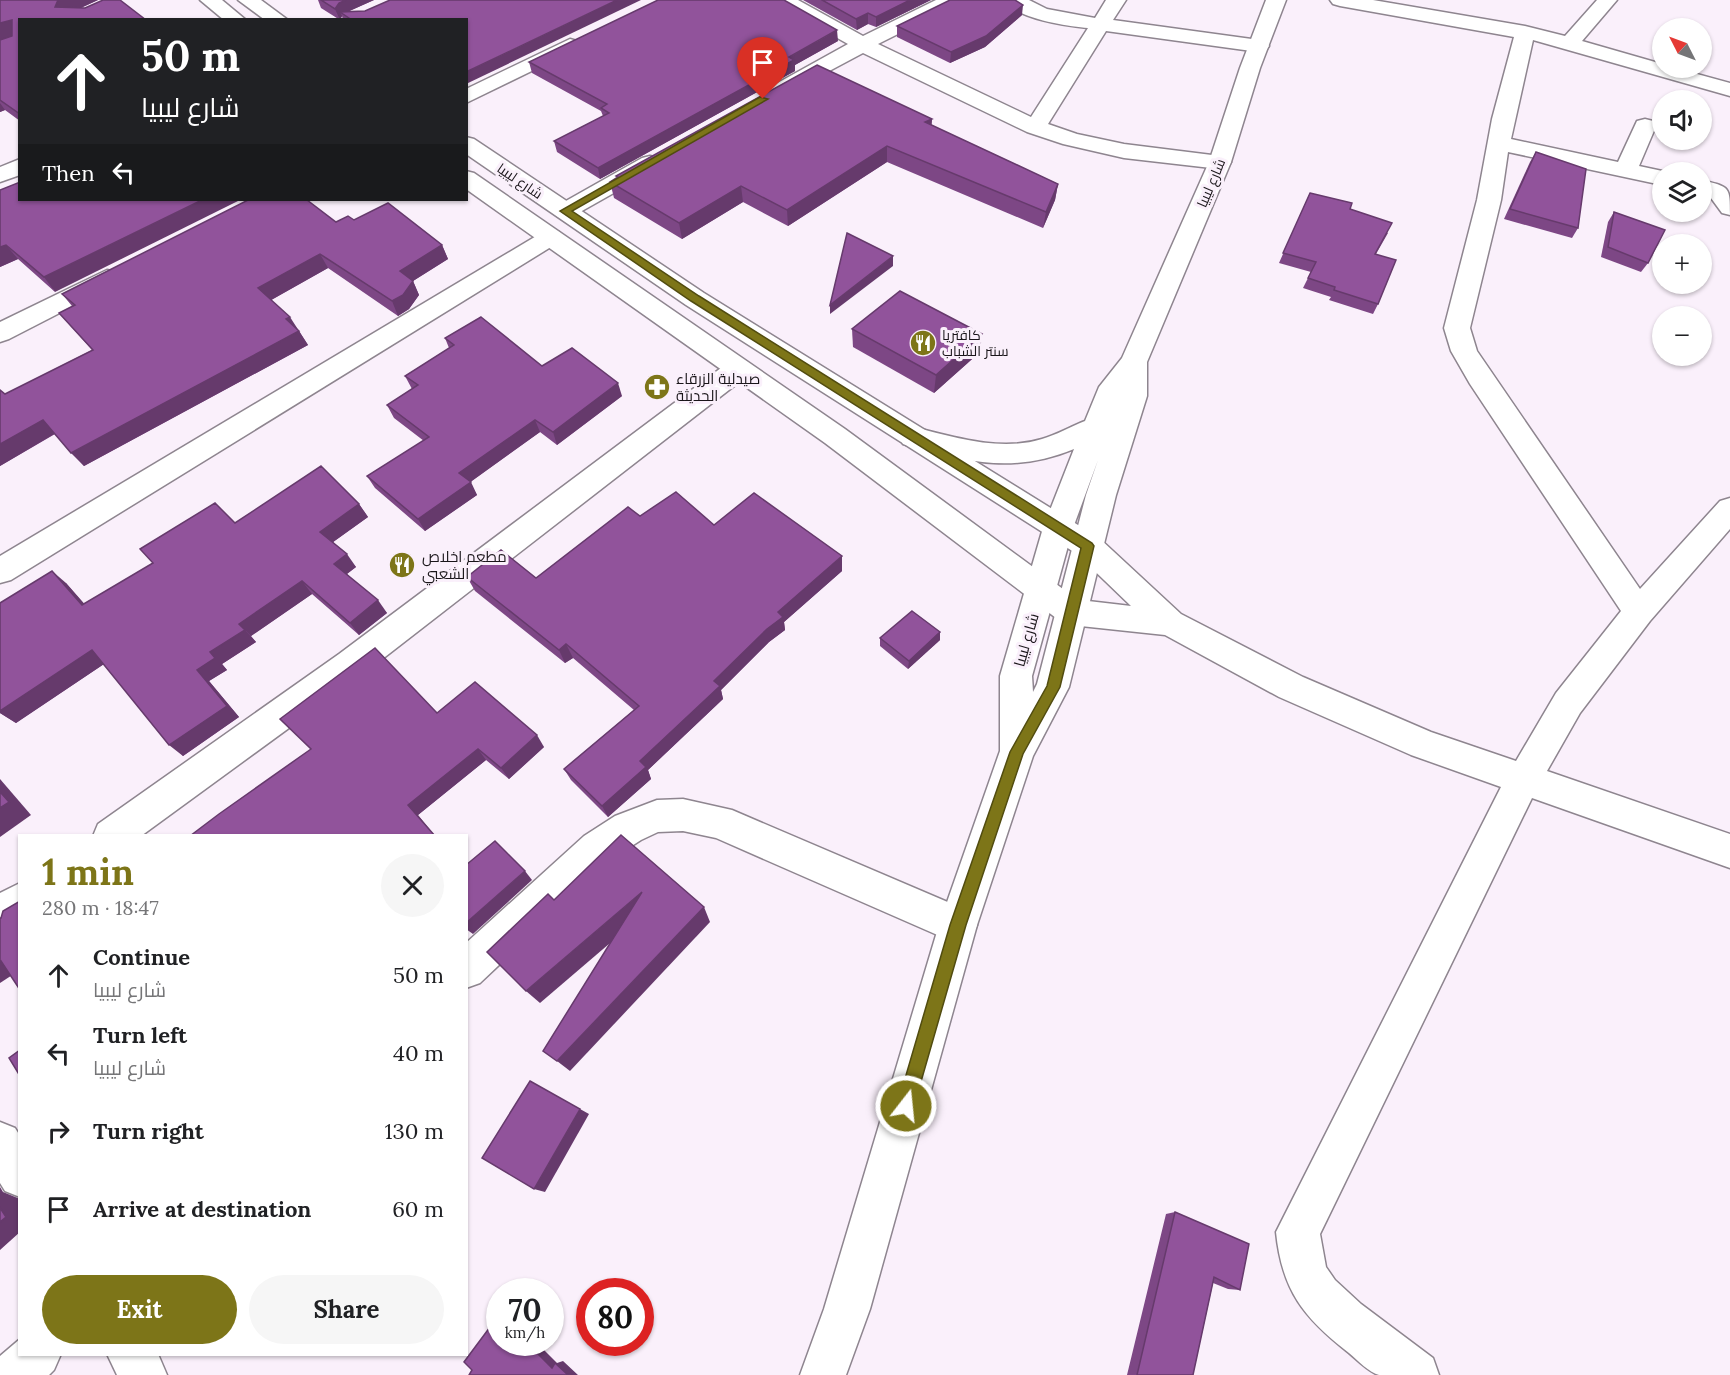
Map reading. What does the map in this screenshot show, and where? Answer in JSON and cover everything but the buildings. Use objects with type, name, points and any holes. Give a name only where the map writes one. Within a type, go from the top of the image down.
[{"type":"main road","points":[[210,0],[234,18]]},
{"type":"main road","points":[[248,0],[276,18]]},
{"type":"main road","points":[[784,0],[863,44],[1035,127],[1071,139],[1124,151],[1220,162]]},
{"type":"main road","points":[[762,100],[863,44],[951,0]]},
{"type":"main road","points":[[1014,0],[1053,17],[1101,26],[1259,45]]},
{"type":"main road","points":[[1035,127],[1116,0]]},
{"type":"main road","name":"شارع ليبيا","points":[[1017,752],[1016,676],[1058,528],[1109,394],[1134,362],[1220,162],[1276,0]]},
{"type":"main road","points":[[1340,0],[1525,32],[1730,90]]},
{"type":"main road","points":[[1570,43],[1607,0]]},
{"type":"main road","points":[[1525,32],[1499,143],[1489,200],[1457,328],[1459,340],[1479,377],[1639,612]]},
{"type":"main road","points":[[468,96],[589,36]]},
{"type":"main road","points":[[1626,169],[1645,126]]},
{"type":"main road","points":[[1499,143],[1652,176]]},
{"type":"main road","name":"شارع ليبيا","points":[[468,145],[695,299],[1088,546]]},
{"type":"main road","points":[[565,211],[668,153]]},
{"type":"main road","points":[[0,175],[18,167]]},
{"type":"main road","name":"شارع ليبيا","points":[[468,179],[921,499],[1040,591],[1071,612]]},
{"type":"main road","points":[[1712,191],[1719,193],[1730,208]]},
{"type":"main road","points":[[0,571],[551,237]]},
{"type":"main road","points":[[0,333],[125,269]]},
{"type":"main road","name":"شارع ليبيا","points":[[1017,752],[1053,687],[1101,495],[1133,396],[1134,362]]},
{"type":"main road","points":[[114,834],[351,664],[738,369]]},
{"type":"main road","points":[[912,437],[954,448],[997,453],[1040,450],[1096,428]]},
{"type":"main road","points":[[1416,1375],[1328,1305],[1311,1285],[1301,1259],[1298,1232],[1523,780],[1568,703],[1639,612],[1730,509]]},
{"type":"main road","points":[[1088,546],[1170,623],[1291,687],[1384,729],[1523,780],[1730,851]]},
{"type":"main road","points":[[1071,612],[1170,623]]},
{"type":"main road","points":[[823,1375],[847,1309],[958,925],[1017,752]]},
{"type":"main road","points":[[468,967],[597,848],[628,828],[657,816],[683,815],[719,822],[958,925]]},
{"type":"main road","points":[[0,915],[18,902]]},
{"type":"main road","points":[[0,1143],[18,1173]]},
{"type":"main road","points":[[13,1375],[36,1356]]},
{"type":"main road","points":[[131,1356],[144,1375]]},
{"type":"place","name":"كافتريا سنتر الشباب","points":[[923,343]]},
{"type":"place","name":"صيدلية الزرقاء الحديثة","points":[[657,387]]},
{"type":"place","name":"مطعم اخلاص الشعبي","points":[[402,565]]},
{"type":"route","points":[[763,99],[565,211],[695,299],[1088,546],[1053,687],[1017,752],[958,925],[906,1106]]}]
